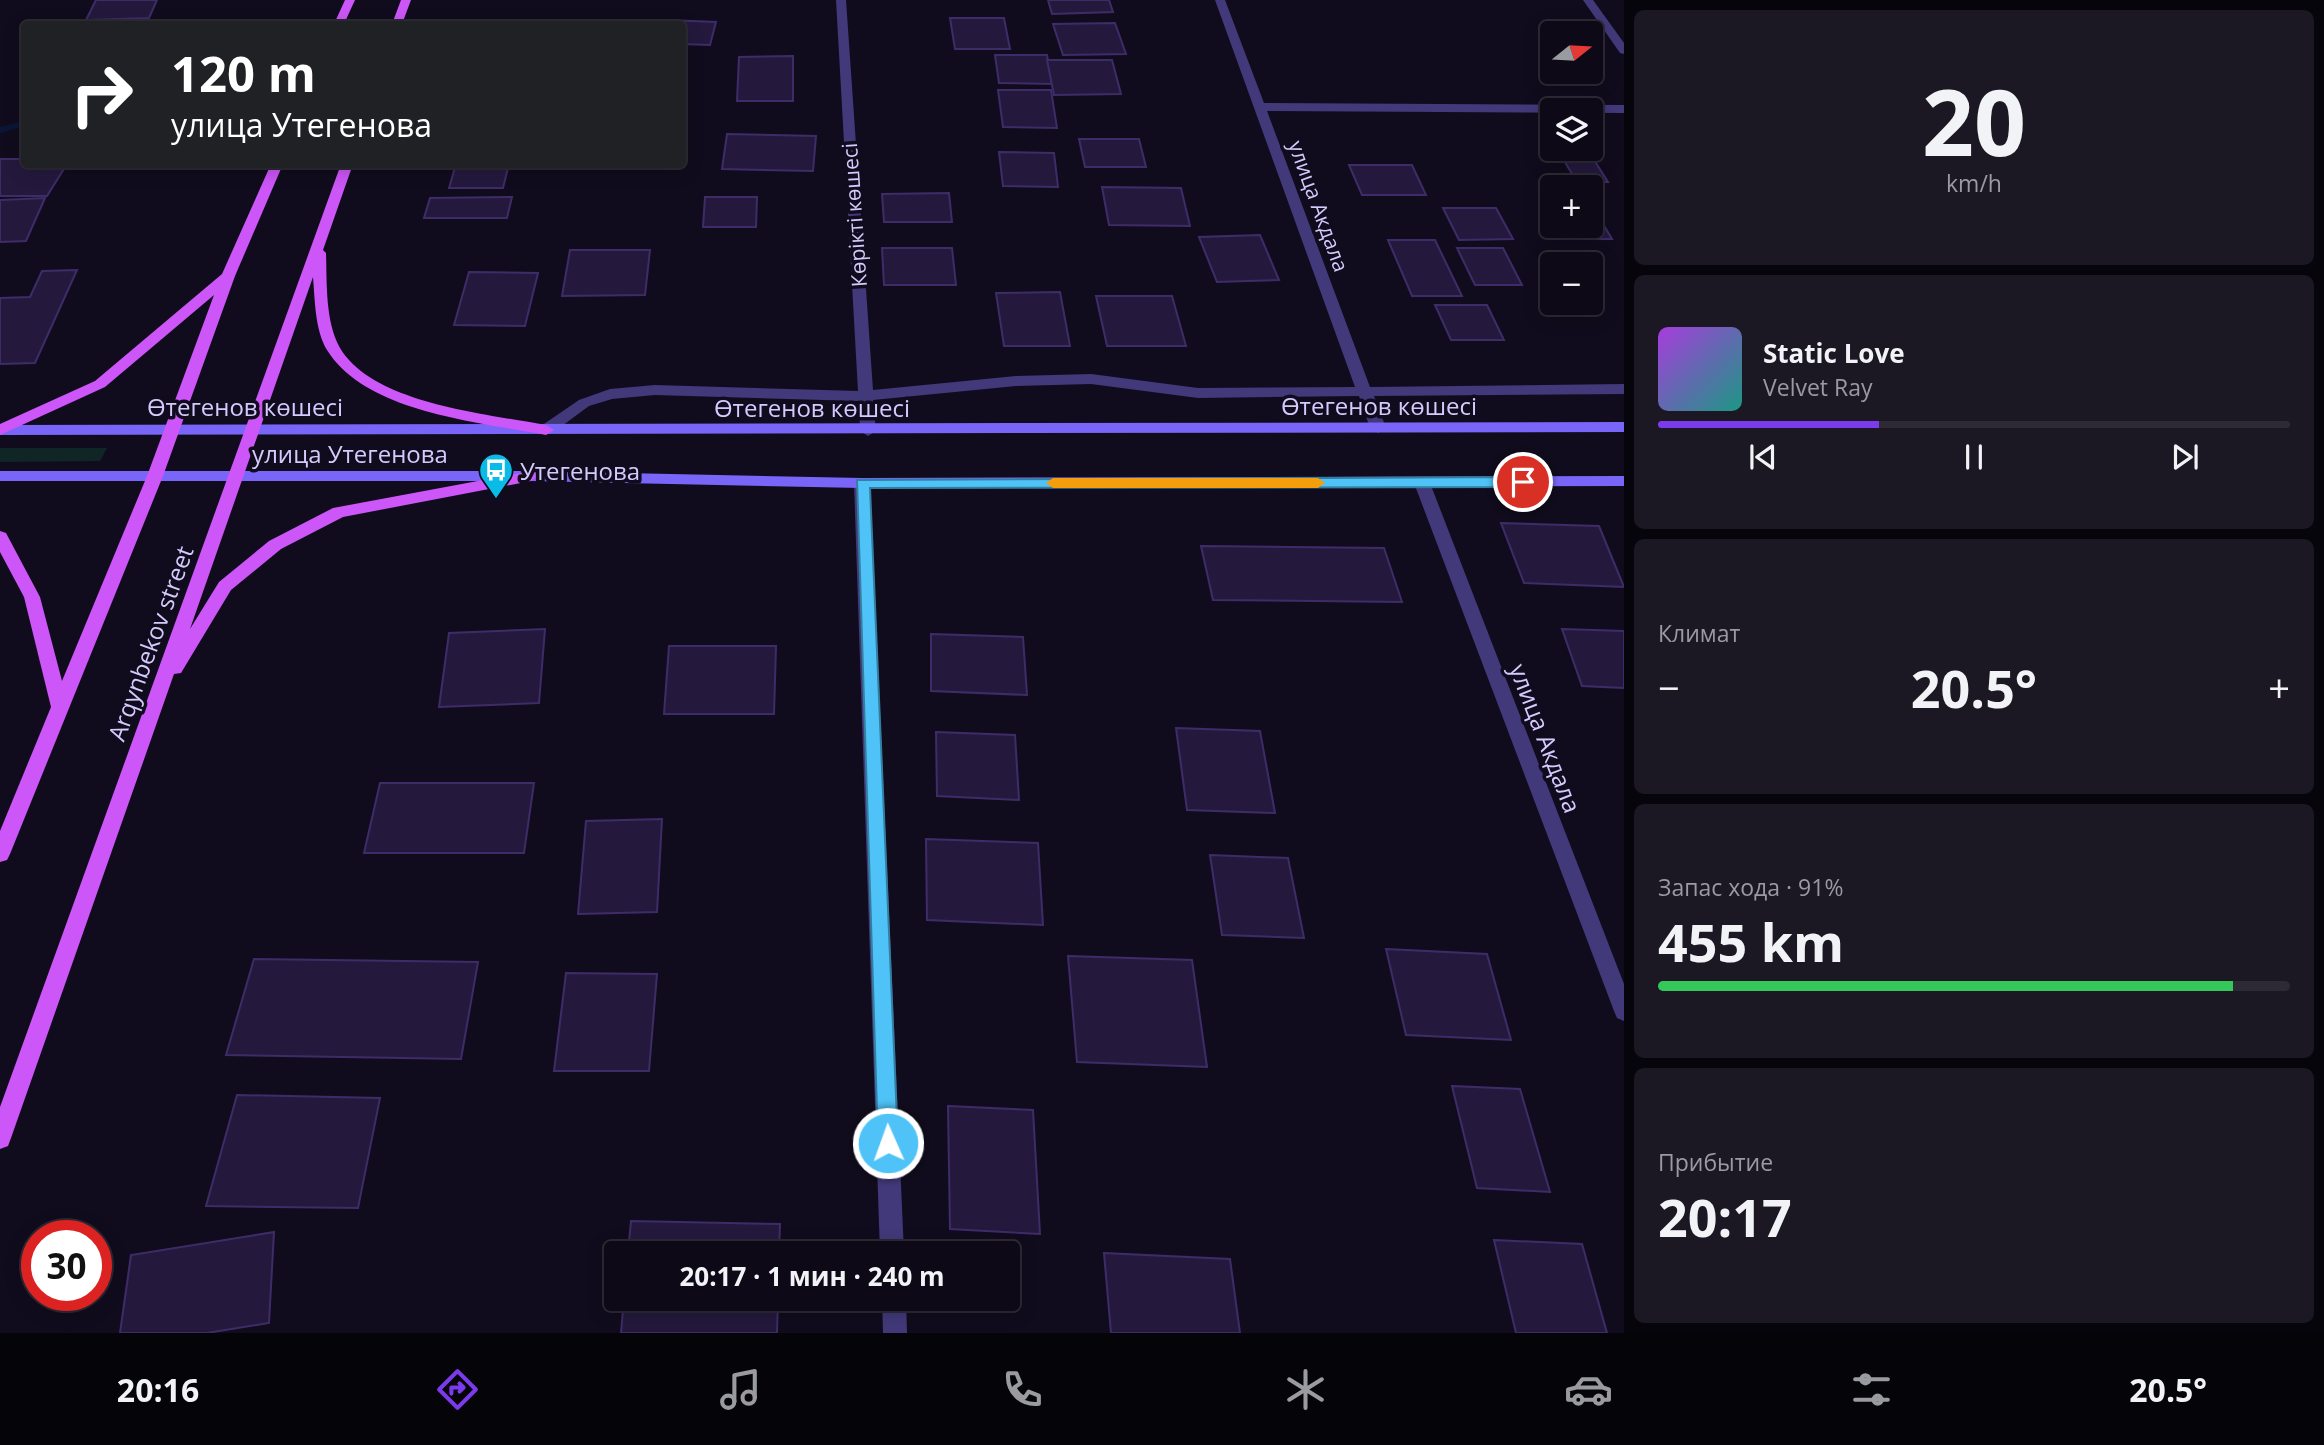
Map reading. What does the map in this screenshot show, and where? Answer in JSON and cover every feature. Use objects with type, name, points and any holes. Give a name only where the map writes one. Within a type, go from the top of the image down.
[{"type":"main road","points":[[340,21],[350,0]]},
{"type":"main road","points":[[398,21],[406,0]]},
{"type":"main road","points":[[0,854],[155,476],[228,276],[275,168]]},
{"type":"main road","name":"Arqynbekov street","points":[[0,1138],[346,168]]},
{"type":"main road","points":[[318,246],[323,316],[333,349],[348,372],[383,392],[546,430]]},
{"type":"main road","points":[[0,430],[100,384],[228,276]]},
{"type":"main road","name":"Өтегенов көшесі","points":[[0,430],[1624,427]]},
{"type":"main road","points":[[155,701],[225,586],[275,545],[338,512],[531,475]]},
{"type":"main road","name":"улица Утегенова","points":[[0,476],[531,475],[862,483],[1624,481]]},
{"type":"main road","points":[[0,537],[32,597],[61,710]]},
{"type":"street","name":"Көрікті көшесі","points":[[841,0],[868,430]]},
{"type":"street","name":"улица Акдала","points":[[1220,0],[1378,428]]},
{"type":"street","points":[[1588,0],[1624,51]]},
{"type":"street","points":[[1258,107],[1624,109]]},
{"type":"street","points":[[546,430],[584,403],[610,394],[655,390],[866,396],[1016,381],[1091,379],[1198,393],[1624,388]]},
{"type":"street","points":[[862,483],[892,1241]]},
{"type":"street","name":"улица Акдала","points":[[1422,483],[1624,1011]]},
{"type":"street","points":[[894,1311],[895,1333]]},
{"type":"green space","points":[[0,448],[107,448],[100,461],[0,462]]},
{"type":"building","points":[[96,0],[157,0],[149,18],[86,20]]},
{"type":"building","points":[[1048,0],[1109,0],[1113,12],[1052,14]]},
{"type":"building","points":[[950,18],[1004,18],[1010,49],[955,49]]},
{"type":"building","points":[[667,20],[716,22],[710,45],[686,44],[686,21]]},
{"type":"building","points":[[1115,23],[1126,54],[1063,55],[1053,24]]},
{"type":"building","points":[[995,55],[1047,55],[1052,84],[999,83]]},
{"type":"building","points":[[793,56],[793,101],[737,101],[739,57]]},
{"type":"building","points":[[1047,60],[1112,60],[1121,94],[1054,95]]},
{"type":"building","points":[[998,90],[1051,90],[1057,128],[1003,127]]},
{"type":"building","points":[[727,134],[816,136],[813,171],[722,169]]},
{"type":"building","points":[[1079,139],[1139,139],[1146,167],[1085,167]]},
{"type":"building","points":[[999,152],[1054,153],[1058,187],[1003,186]]},
{"type":"building","points":[[0,159],[21,159],[21,168],[64,168],[47,196],[0,196]]},
{"type":"building","points":[[1564,161],[1595,161],[1608,182],[1603,182],[1603,175],[1573,175]]},
{"type":"building","points":[[1349,165],[1412,165],[1426,195],[1362,195]]},
{"type":"building","points":[[455,168],[508,168],[503,188],[449,188]]},
{"type":"building","points":[[1102,187],[1181,188],[1190,226],[1109,225]]},
{"type":"building","points":[[949,193],[952,222],[884,222],[882,194]]},
{"type":"building","points":[[512,197],[507,218],[424,218],[430,198]]},
{"type":"building","points":[[705,197],[757,197],[756,227],[703,227]]},
{"type":"building","points":[[45,198],[26,241],[0,242],[0,200]]},
{"type":"building","points":[[1443,208],[1496,208],[1513,239],[1459,240]]},
{"type":"building","points":[[1603,224],[1612,239],[1564,239],[1603,238]]},
{"type":"building","points":[[1260,235],[1279,280],[1217,282],[1199,237]]},
{"type":"building","points":[[1388,240],[1435,240],[1462,296],[1412,296]]},
{"type":"building","points":[[882,248],[952,248],[956,285],[884,285]]},
{"type":"building","points":[[1457,248],[1503,248],[1522,285],[1475,285]]},
{"type":"building","points":[[570,250],[650,250],[645,295],[562,296]]},
{"type":"building","points":[[77,270],[35,363],[0,364],[0,298],[30,297],[42,271]]},
{"type":"building","points":[[469,272],[538,273],[525,326],[454,325]]},
{"type":"building","points":[[1060,292],[1070,346],[1004,346],[996,293]]},
{"type":"building","points":[[1096,296],[1172,296],[1186,346],[1107,346]]},
{"type":"building","points":[[1435,305],[1487,305],[1504,340],[1451,340]]},
{"type":"building","points":[[1501,523],[1599,526],[1624,587],[1524,583]]},
{"type":"building","points":[[1201,546],[1384,548],[1402,602],[1213,600]]},
{"type":"building","points":[[545,629],[539,703],[439,707],[449,633]]},
{"type":"building","points":[[1562,629],[1624,631],[1624,688],[1582,686]]},
{"type":"building","points":[[931,634],[1023,637],[1027,695],[931,691]]},
{"type":"building","points":[[669,646],[776,646],[774,714],[664,714]]},
{"type":"building","points":[[1176,728],[1260,731],[1275,813],[1187,810]]},
{"type":"building","points":[[936,732],[1015,735],[1019,800],[937,796]]},
{"type":"building","points":[[380,783],[534,783],[524,853],[364,853]]},
{"type":"building","points":[[662,819],[657,912],[578,914],[586,821]]},
{"type":"building","points":[[926,839],[1038,843],[1043,925],[927,920]]},
{"type":"building","points":[[1210,855],[1288,858],[1304,938],[1222,935]]},
{"type":"building","points":[[1386,949],[1487,954],[1511,1040],[1406,1035]]},
{"type":"building","points":[[1068,956],[1192,960],[1207,1067],[1077,1062]]},
{"type":"building","points":[[254,959],[478,962],[461,1059],[226,1055]]},
{"type":"building","points":[[566,973],[657,974],[649,1071],[554,1071]]},
{"type":"building","points":[[1452,1086],[1520,1089],[1550,1192],[1477,1188]]},
{"type":"building","points":[[237,1095],[380,1098],[358,1208],[206,1206]]},
{"type":"building","points":[[948,1106],[1033,1110],[1040,1234],[950,1229]]},
{"type":"building","points":[[631,1221],[780,1224],[779,1241],[629,1241]]},
{"type":"building","points":[[274,1232],[269,1323],[207,1333],[120,1333],[131,1255]]},
{"type":"building","points":[[1494,1240],[1582,1244],[1607,1333],[1516,1333]]},
{"type":"building","points":[[1104,1253],[1230,1259],[1240,1333],[1111,1333]]},
{"type":"building","points":[[623,1311],[778,1311],[777,1333],[621,1333]]},
{"type":"waterway","points":[[0,130],[21,125]]},
{"type":"slow traffic","points":[[1053,483],[1318,483]]},
{"type":"place","name":"Утегенова","points":[[496,500]]},
{"type":"route","points":[[888,1143],[862,483],[1523,482]]}]
